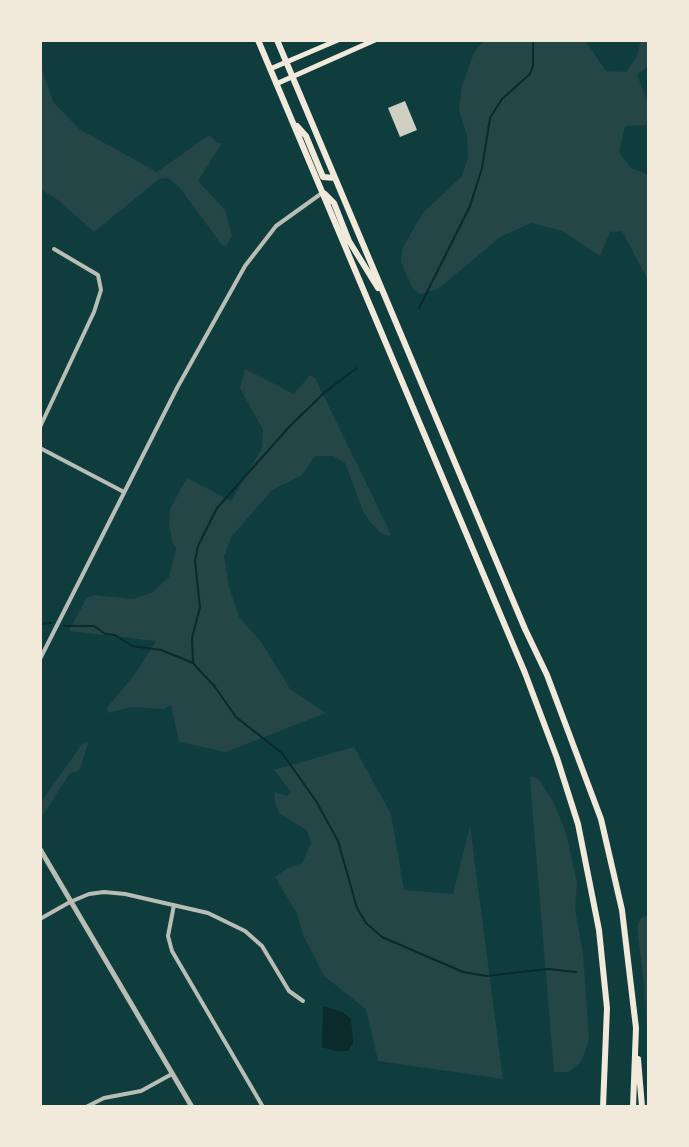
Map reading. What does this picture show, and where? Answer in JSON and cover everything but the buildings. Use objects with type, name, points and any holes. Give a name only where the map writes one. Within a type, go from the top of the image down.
[{"type":"highway","points":[[258,40],[525,673],[578,824],[594,896],[603,965],[607,1049],[603,1107]]},
{"type":"highway","points":[[277,40],[558,701],[601,819],[622,910],[642,1107]]},
{"type":"highway","points":[[292,120],[306,136],[323,177],[335,178]]},
{"type":"highway","points":[[322,193],[331,199],[349,241],[388,305]]},
{"type":"highway","points":[[633,1107],[636,1028]]},
{"type":"main road","points":[[270,69],[338,40]]},
{"type":"main road","points":[[276,84],[375,40]]},
{"type":"street","points":[[40,659],[198,349],[245,266],[276,226],[322,193]]},
{"type":"street","points":[[40,427],[94,312],[101,290],[98,275],[54,249]]},
{"type":"street","points":[[40,448],[124,492]]},
{"type":"street","points":[[40,849],[192,1107]]},
{"type":"street","points":[[40,919],[70,902],[104,892],[208,913],[245,931],[262,946],[289,991],[303,1001]]},
{"type":"street","points":[[174,905],[168,936],[172,951],[263,1107]]},
{"type":"street","points":[[86,1107],[104,1098],[141,1091],[172,1074]]},
{"type":"shaded area","points":[[484,40],[585,40],[606,71],[626,72],[637,56],[641,40],[649,40],[649,65],[637,75],[649,105],[649,125],[625,126],[619,152],[631,168],[649,175],[649,282],[622,231],[610,232],[600,256],[562,231],[531,223],[500,237],[438,289],[420,294],[413,289],[401,262],[403,247],[423,213],[462,176],[468,158],[467,136],[459,110],[462,86],[474,53]]},
{"type":"shaded area","points":[[40,63],[53,102],[79,129],[157,172],[209,135],[222,143],[198,181],[225,210],[232,236],[226,246],[222,245],[179,187],[168,178],[159,179],[94,232],[58,200],[40,189]]},
{"type":"shaded area","points":[[245,369],[294,394],[310,375],[315,378],[391,534],[381,533],[363,511],[345,463],[333,456],[315,456],[302,475],[272,490],[232,536],[224,556],[229,587],[239,617],[262,643],[290,689],[326,713],[226,752],[179,742],[171,705],[164,709],[131,707],[108,713],[107,708],[136,673],[156,641],[69,631],[86,599],[94,595],[132,599],[152,593],[169,577],[176,548],[169,523],[170,509],[187,478],[231,501],[262,448],[263,430],[240,388]]},
{"type":"shaded area","points":[[89,741],[79,771],[70,773],[43,815],[40,805],[46,795],[82,744]]},
{"type":"shaded area","points":[[354,747],[391,814],[404,890],[453,894],[470,826],[503,1079],[378,1061],[366,1009],[324,976],[303,935],[297,913],[275,877],[302,863],[311,843],[307,830],[280,814],[274,800],[275,792],[287,796],[291,792],[274,770]]},
{"type":"shaded area","points":[[533,776],[553,801],[566,833],[577,883],[575,909],[583,954],[589,1040],[581,1062],[568,1072],[554,1072],[531,793],[530,777]]},
{"type":"shaded area","points":[[649,914],[649,1063],[637,927],[641,918]]},
{"type":"shaded area","points":[[323,1006],[342,1012],[351,1019],[353,1043],[348,1051],[322,1047]]},
{"type":"waterway","points":[[419,308],[470,206],[482,168],[490,118],[502,99],[530,74],[533,40]]},
{"type":"waterway","points":[[193,661],[192,638],[200,607],[195,561],[198,546],[217,508],[290,426],[325,392],[357,368]]},
{"type":"waterway","points":[[40,624],[51,623]]},
{"type":"waterway","points":[[64,626],[94,626],[132,646],[161,650],[193,663],[236,717],[282,753],[316,801],[338,841],[357,908],[366,923],[382,937],[463,972],[486,976],[548,969],[576,972]]}]
